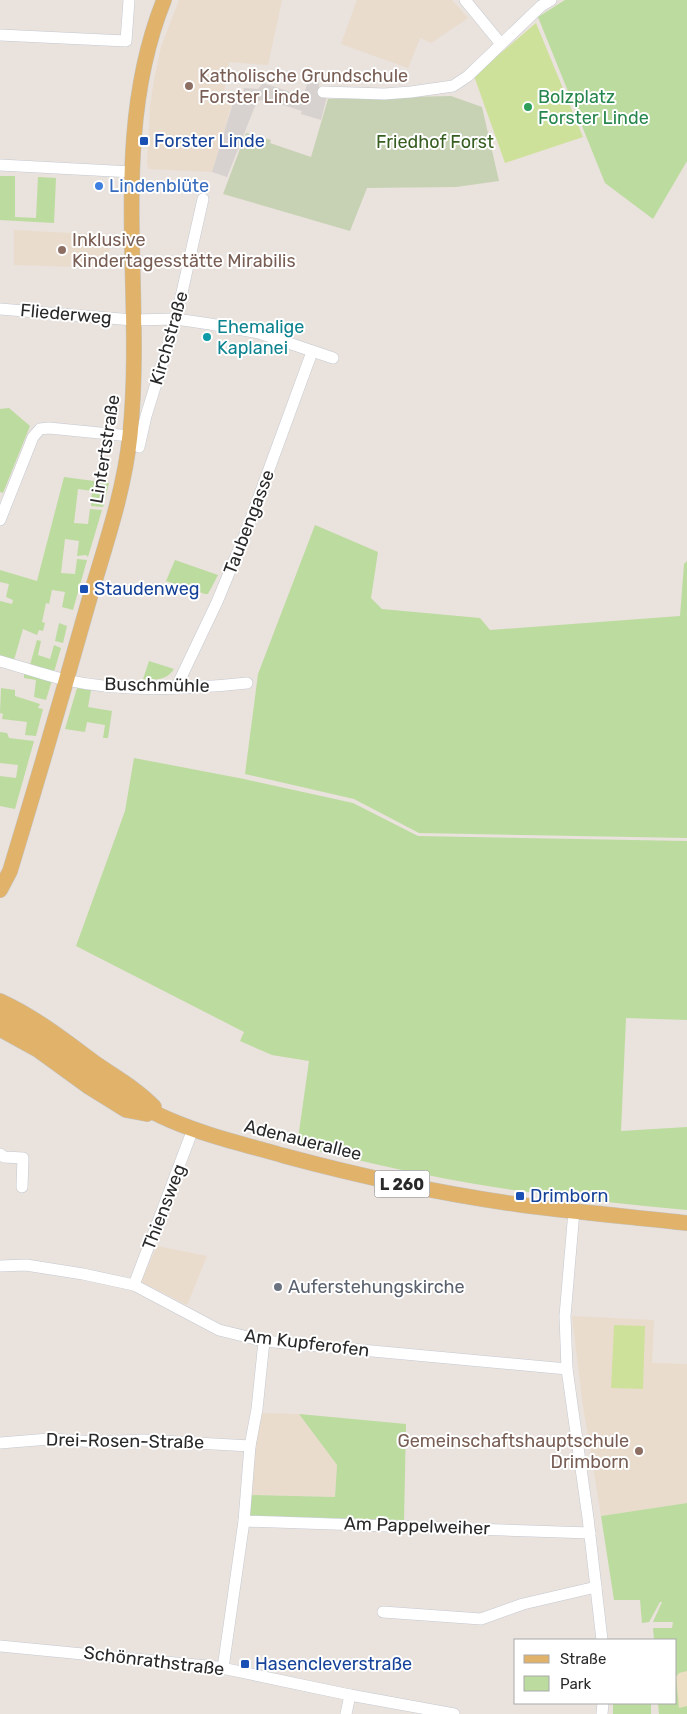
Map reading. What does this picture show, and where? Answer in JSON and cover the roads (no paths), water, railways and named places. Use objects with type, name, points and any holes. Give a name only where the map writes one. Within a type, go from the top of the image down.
[{"type":"main road","name":"Lintertstraße","points":[[0,890],[10,871],[67,680],[134,442],[132,172],[138,93],[154,24],[164,0]]},
{"type":"main road","name":"Adenauerallee","points":[[0,1005],[114,1089],[163,1118],[193,1129],[302,1160],[387,1180],[502,1202],[687,1223]]},
{"type":"main road","points":[[0,1028],[38,1050],[89,1087],[126,1110],[163,1118]]},
{"type":"street","points":[[0,36],[126,42],[129,0]]},
{"type":"street","points":[[465,0],[501,44]]},
{"type":"street","points":[[323,92],[384,94],[453,86],[468,76],[541,6],[551,0]]},
{"type":"street","points":[[0,166],[132,172]]},
{"type":"street","name":"Kirchstraße","points":[[134,442],[146,416],[176,319],[203,199]]},
{"type":"street","name":"Fliederweg","points":[[0,309],[133,320],[176,319],[259,333],[333,358]]},
{"type":"street","name":"Taubengasse","points":[[176,688],[217,602],[246,532],[312,352]]},
{"type":"street","points":[[0,520],[4,499],[33,437],[40,429],[49,428],[134,442]]},
{"type":"street","points":[[0,661],[67,680]]},
{"type":"street","name":"Buschmühle","points":[[67,680],[119,686],[176,688],[246,683]]},
{"type":"street","name":"Thiensweg","points":[[134,1285],[193,1129]]},
{"type":"street","points":[[0,1154],[4,1157],[22,1158],[22,1187]]},
{"type":"street","points":[[574,1211],[565,1316],[567,1369],[572,1392],[602,1639]]},
{"type":"street","name":"Am Kupferofen","points":[[0,1266],[26,1264],[134,1285],[219,1330],[264,1341],[567,1369]]},
{"type":"street","points":[[223,1668],[244,1521],[250,1446],[264,1341]]},
{"type":"street","name":"Drei-Rosen-Straße","points":[[0,1443],[49,1439],[97,1442],[143,1440],[250,1446]]},
{"type":"street","name":"Am Pappelweiher","points":[[244,1521],[590,1533]]},
{"type":"street","points":[[383,1612],[482,1619],[524,1604],[596,1586]]},
{"type":"street","name":"Schönrathstraße","points":[[0,1646],[223,1668],[350,1695],[454,1714]]},
{"type":"street","points":[[346,1714],[350,1695]]},
{"type":"place","name":"Katholische Grundschule Forster Linde","points":[[189,86]]},
{"type":"place","name":"Bolzplatz Forster Linde","points":[[528,107]]},
{"type":"place","name":"Forster Linde","points":[[144,141]]},
{"type":"place","name":"Lindenblüte","points":[[99,186]]},
{"type":"place","name":"Inklusive Kindertagesstätte Mirabilis","points":[[62,250]]},
{"type":"place","name":"Ehemalige Kaplanei","points":[[207,337]]},
{"type":"place","name":"Staudenweg","points":[[84,589]]},
{"type":"place","name":"Drimborn","points":[[520,1196]]},
{"type":"place","name":"Auferstehungskirche","points":[[278,1287]]},
{"type":"place","name":"Gemeinschaftshauptschule Drimborn","points":[[639,1451]]},
{"type":"place","name":"Hasencleverstraße","points":[[245,1664]]},
{"type":"park label","name":"Friedhof Forst","points":[[435,142]]}]
